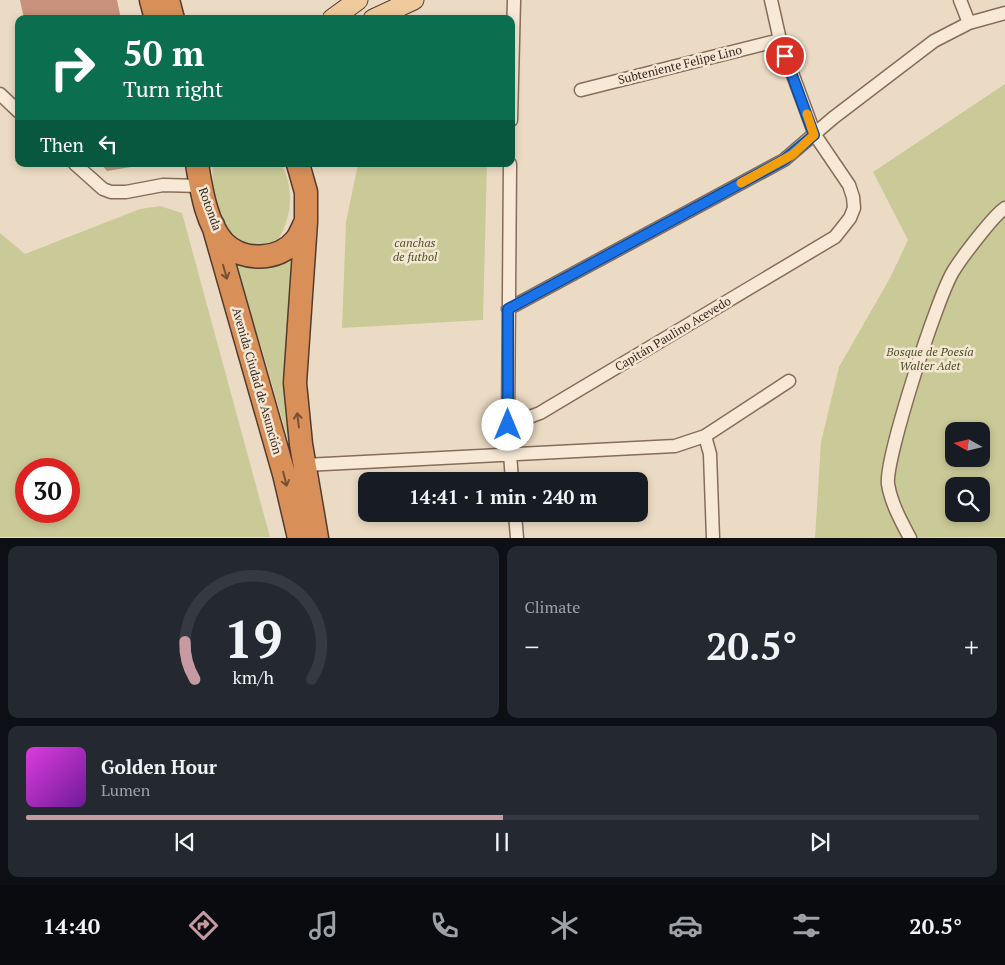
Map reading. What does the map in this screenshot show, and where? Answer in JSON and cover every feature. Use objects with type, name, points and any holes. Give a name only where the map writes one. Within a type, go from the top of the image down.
[{"type":"highway","points":[[151,0],[155,15]]},
{"type":"highway","points":[[168,0],[172,15]]},
{"type":"highway","name":"Rotonda","points":[[197,167],[200,186],[213,225],[224,242],[237,252],[260,257],[285,250],[296,240],[306,222]]},
{"type":"highway","points":[[300,167],[306,192],[306,222]]},
{"type":"highway","name":"Avenida Ciudad de Asunción","points":[[306,222],[295,383],[305,465],[317,538]]},
{"type":"highway","name":"Avenida Ciudad de Asunción","points":[[213,225],[284,474],[299,538]]},
{"type":"main road","points":[[337,15],[358,0]]},
{"type":"main road","points":[[382,15],[414,0]]},
{"type":"street","points":[[514,0],[514,15]]},
{"type":"street","points":[[771,0],[780,40],[814,135]]},
{"type":"street","points":[[960,0],[969,24]]},
{"type":"street","points":[[508,309],[784,160],[833,118],[934,41],[969,24],[1005,13]]},
{"type":"street","name":"Subteniente Felipe Lino","points":[[581,90],[780,40]]},
{"type":"street","points":[[0,94],[15,108]]},
{"type":"street","name":"Capitán Paulino Acevedo","points":[[508,425],[540,413],[835,237],[850,218],[854,208],[853,197],[849,185],[814,135]]},
{"type":"street","points":[[78,167],[103,189],[111,192],[126,192],[163,185],[200,186]]},
{"type":"street","points":[[510,167],[508,425],[511,472]]},
{"type":"street","points":[[910,538],[895,507],[888,484],[893,452],[934,313],[944,289],[954,270],[1005,208]]},
{"type":"street","points":[[305,465],[675,446],[705,436],[789,381]]},
{"type":"street","points":[[705,436],[710,454],[713,538]]},
{"type":"street","points":[[516,522],[517,538]]},
{"type":"green space","name":"Bosque de Poesía Walter Adet","points":[[1005,84],[1005,537],[815,538],[821,442],[839,367],[890,278],[908,240],[873,172]]},
{"type":"green space","points":[[213,167],[282,167],[288,183],[290,203],[286,223],[277,241],[257,244],[245,242],[235,236],[226,226],[220,215],[216,201]]},
{"type":"green space","name":"canchas de futbol","points":[[357,167],[487,167],[483,320],[342,328],[346,222]]},
{"type":"green space","points":[[160,206],[182,213],[270,537],[0,537],[0,233],[25,254],[140,209]]},
{"type":"green space","points":[[296,254],[287,339],[287,388],[309,537],[287,436],[261,346],[230,255]]},
{"type":"building","points":[[20,0],[117,0],[120,15],[23,15]]},
{"type":"building","points":[[104,167],[131,167],[107,171]]},
{"type":"slow traffic","points":[[741,183],[792,155],[814,135],[807,114]]},
{"type":"route","points":[[508,425],[508,309],[534,297],[784,160],[814,135],[785,56]]}]
